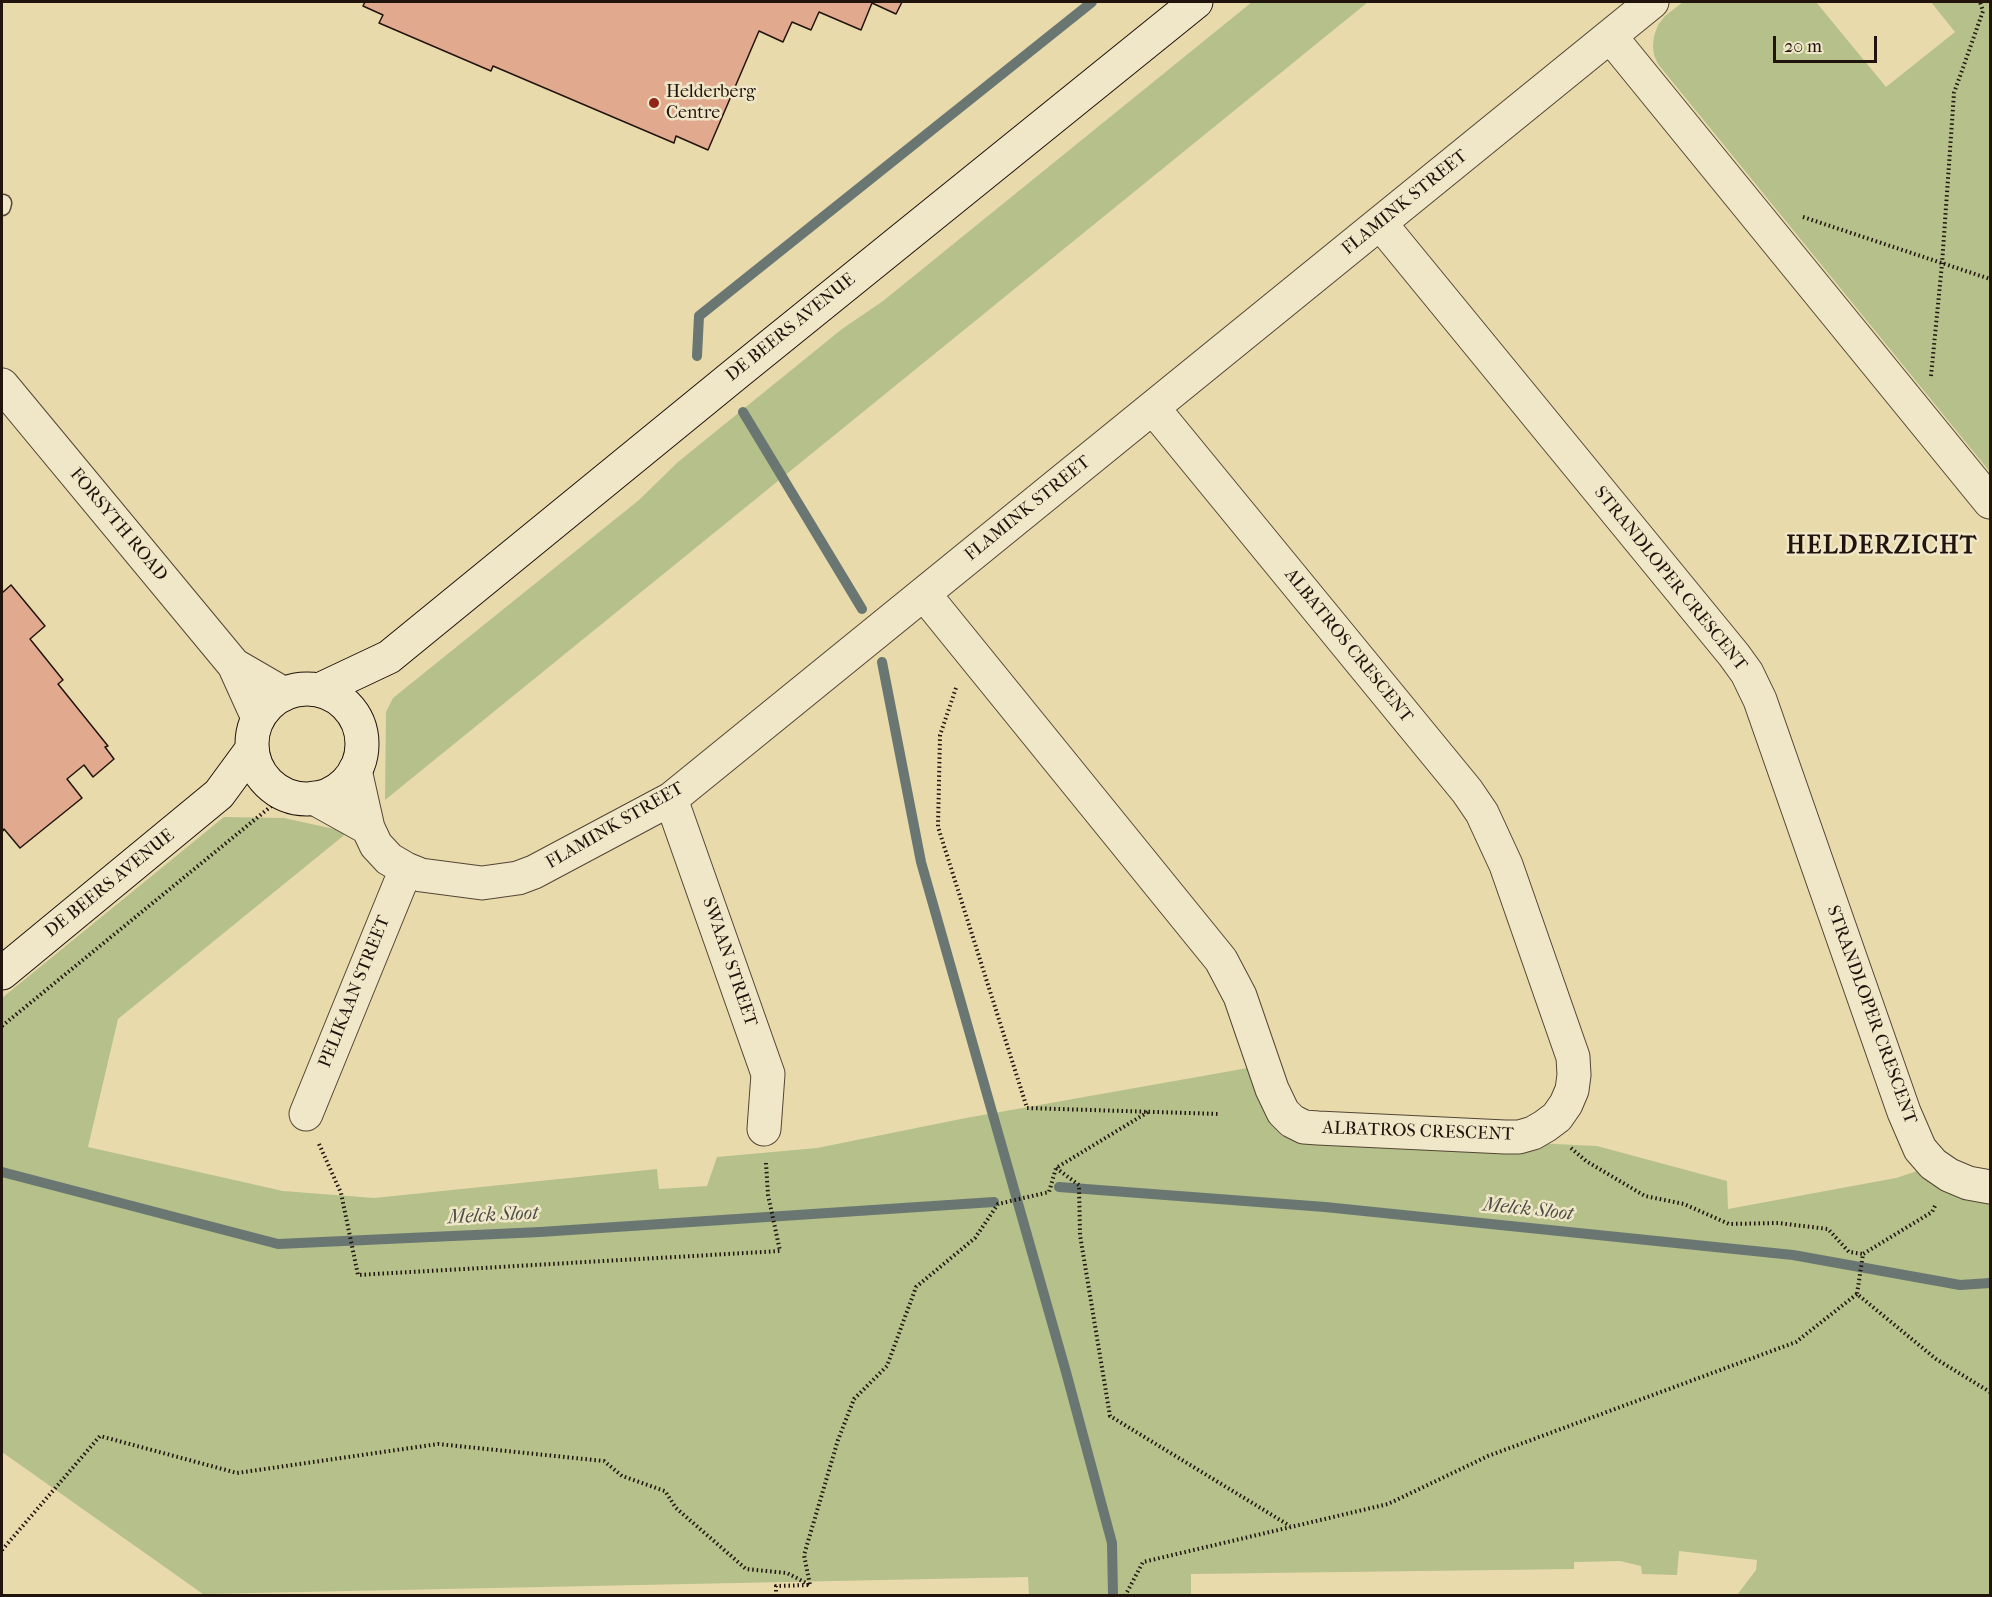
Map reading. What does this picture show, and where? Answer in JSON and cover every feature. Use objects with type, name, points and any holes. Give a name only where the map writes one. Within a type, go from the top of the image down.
[{"type":"street","name":"DE BEERS AVENUE","points":[[319,690],[389,657],[1196,2]]},
{"type":"street","name":"FLAMINK STREET","points":[[355,770],[368,828],[376,845],[389,859],[421,875],[482,883],[518,878],[534,872],[671,799],[1652,2]]},
{"type":"street","points":[[1610,36],[1990,502]]},
{"type":"street","name":"STRANDLOPER CRESCENT","points":[[1380,223],[1747,673],[1760,700],[1904,1112],[1920,1149],[1933,1164],[1949,1175],[1968,1183],[1990,1187]]},
{"type":"street","name":"FORSYTH ROAD","points":[[2,385],[234,665],[258,718]]},
{"type":"street","name":"ALBATROS CRESCENT","points":[[924,594],[1221,960],[1240,996],[1272,1089],[1283,1112],[1292,1121],[1304,1127],[1505,1137],[1519,1137],[1545,1126],[1566,1104],[1572,1090],[1573,1057],[1506,865],[1482,813],[1467,791],[1153,408]]},
{"type":"street","name":"DE BEERS AVENUE","points":[[357,721],[389,657]]},
{"type":"street","name":"FORSYTH ROAD","points":[[234,665],[284,693]]},
{"type":"street","points":[[301,688],[319,690],[335,696],[348,707],[357,721],[362,737],[361,754],[355,770],[345,784],[331,793],[289,792],[259,773],[252,749],[252,733],[258,718],[269,703],[284,693],[301,688]]},
{"type":"street","name":"DE BEERS AVENUE","points":[[2,973],[219,794],[252,749]]},
{"type":"street","name":"DE BEERS AVENUE","points":[[219,794],[289,792]]},
{"type":"street","name":"FLAMINK STREET","points":[[289,792],[368,828]]},
{"type":"street","name":"SWAAN STREET","points":[[671,799],[768,1074],[764,1129]]},
{"type":"street","name":"PELIKAAN STREET","points":[[306,1114],[406,869]]},
{"type":"path","points":[[1931,383],[1954,93],[1983,11],[1980,2]]},
{"type":"path","points":[[1767,229],[1792,214],[1990,279]]},
{"type":"path","points":[[976,659],[960,674],[940,735],[938,827],[1027,1108],[1220,1114]]},
{"type":"path","points":[[2,1026],[289,792]]},
{"type":"path","points":[[810,1585],[804,1555],[838,1440],[854,1398],[887,1366],[916,1287],[975,1238],[998,1204],[1049,1192],[1056,1167],[1148,1112]]},
{"type":"path","points":[[306,1114],[340,1193],[358,1275],[780,1251],[768,1195],[764,1129]]},
{"type":"path","points":[[1545,1126],[1586,1161],[1645,1196],[1684,1204],[1729,1224],[1778,1223],[1828,1229],[1849,1252],[1863,1254],[1932,1212],[1949,1175]]},
{"type":"path","points":[[1056,1167],[1079,1185],[1080,1235],[1110,1416],[1291,1527]]},
{"type":"path","points":[[1125,1596],[1143,1562],[1388,1504],[1488,1456],[1796,1342],[1857,1294],[1863,1254]]},
{"type":"path","points":[[1857,1294],[1936,1359],[1990,1392]]},
{"type":"path","points":[[2,1550],[100,1436],[237,1473],[438,1444],[604,1461],[622,1476],[665,1491],[676,1508],[746,1569],[787,1573],[810,1585]]},
{"type":"path","points":[[776,1596],[776,1586],[810,1585]]},
{"type":"green space","points":[[1252,2],[1368,2],[385,800],[386,712],[393,698],[639,500],[678,462],[842,329],[883,301]]},
{"type":"green space","points":[[1683,2],[1816,2],[1886,87],[1955,32],[1931,2],[1990,2],[1990,472],[1658,64],[1653,46],[1658,25],[1665,16]]},
{"type":"green space","points":[[224,817],[284,818],[348,832],[118,1019],[88,1147],[283,1191],[374,1198],[657,1169],[659,1189],[707,1186],[717,1157],[817,1148],[966,1118],[1259,1066],[1321,1133],[1597,1146],[1727,1181],[1728,1209],[1896,1178],[1932,1166],[1990,1191],[1990,1595],[1737,1595],[1756,1570],[1757,1560],[1679,1551],[1677,1575],[1642,1574],[1641,1566],[1620,1561],[1574,1562],[1574,1569],[1191,1574],[1191,1596],[1029,1595],[1028,1577],[203,1594],[2,1452],[2,998]]},
{"type":"building","name":"Helderberg Centre","points":[[365,2],[902,2],[896,14],[872,3],[861,30],[819,12],[811,30],[792,22],[783,42],[759,31],[708,150],[676,136],[674,143],[493,66],[491,71],[379,23],[383,15],[363,6]]},
{"type":"building","points":[[11,585],[45,626],[30,639],[63,680],[58,684],[108,746],[105,747],[114,759],[93,777],[84,765],[67,779],[82,798],[20,848],[4,829],[2,832],[2,593]]},
{"type":"waterway","points":[[697,356],[699,316],[1092,2]]},
{"type":"waterway","points":[[743,412],[862,609]]},
{"type":"waterway","points":[[882,662],[921,862],[1066,1372],[1112,1543],[1113,1596]]},
{"type":"waterway","name":"Melck Sloot","points":[[2,1172],[278,1244],[540,1232],[994,1202]]},
{"type":"waterway","name":"Melck Sloot","points":[[1059,1187],[1325,1207],[1793,1255],[1960,1285],[1990,1283]]},
{"type":"place","name":"Helderberg Centre","points":[[654,103]]},
{"type":"district","name":"HELDERZICHT","points":[[1882,547]]}]
